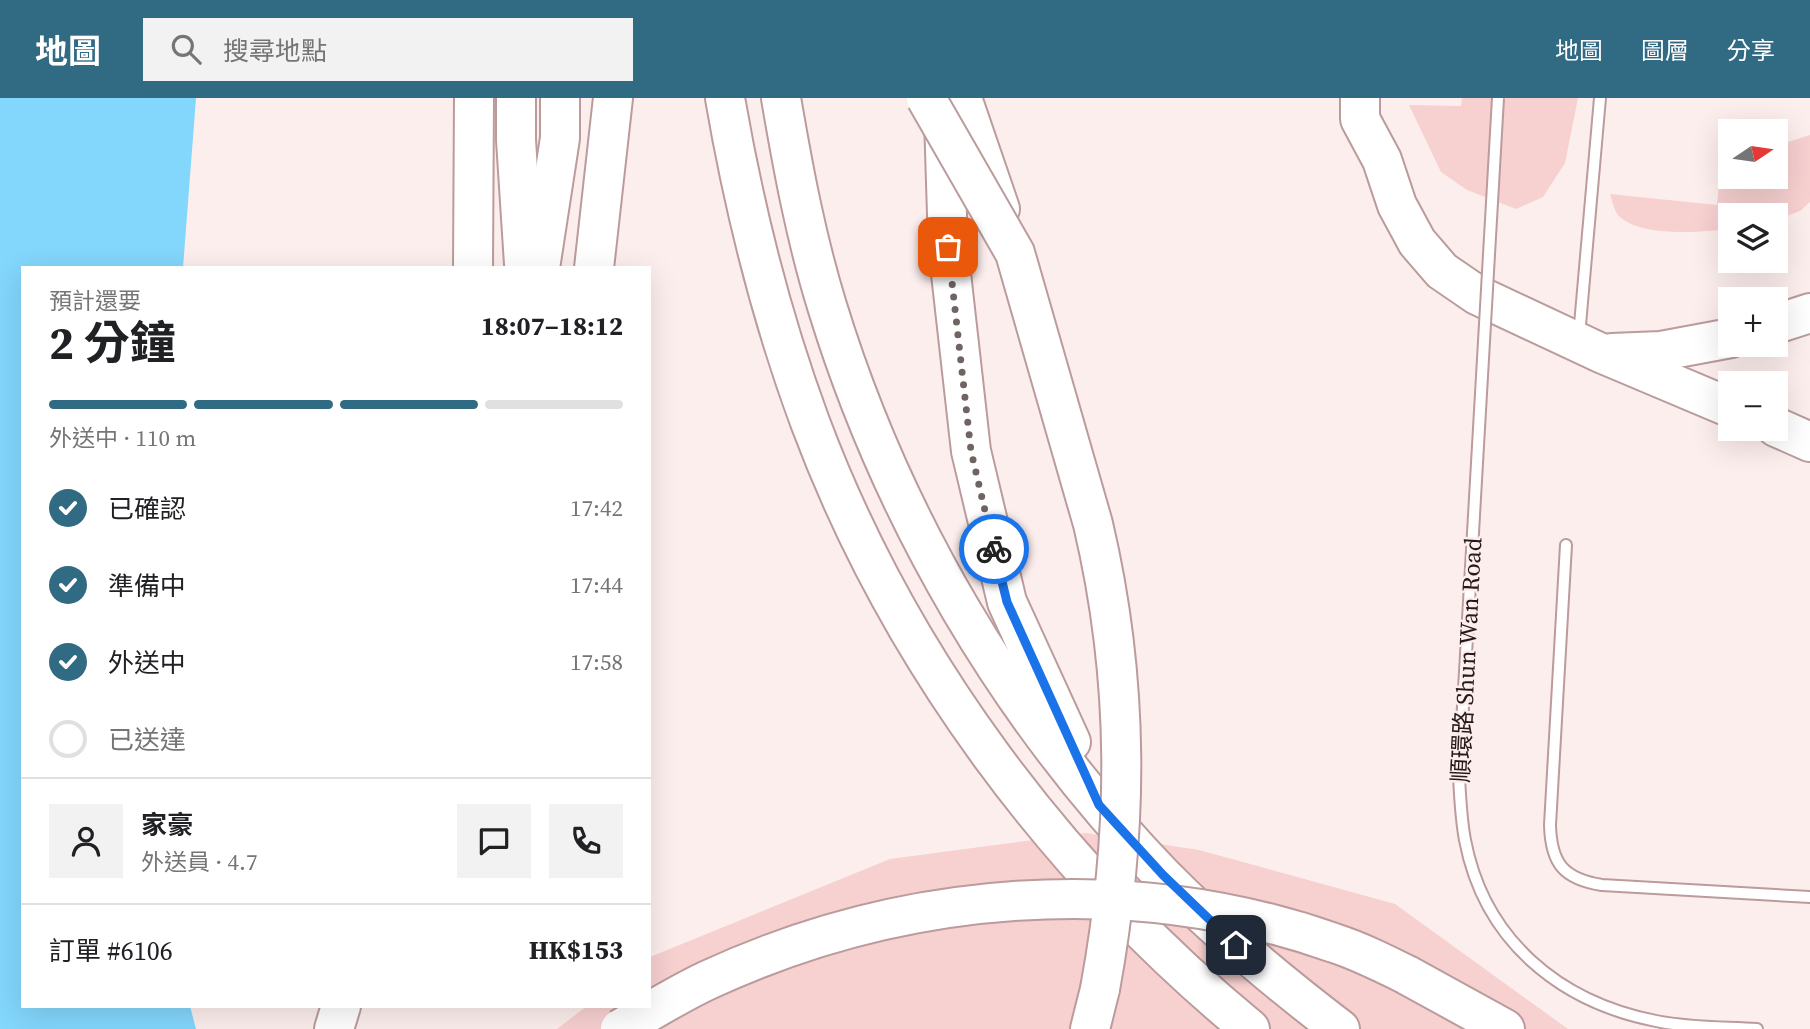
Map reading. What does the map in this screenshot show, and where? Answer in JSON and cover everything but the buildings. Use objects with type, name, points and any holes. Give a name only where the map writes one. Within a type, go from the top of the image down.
[{"type":"highway","points":[[473,266],[474,98]]},
{"type":"highway","points":[[516,98],[516,141],[525,266]]},
{"type":"highway","points":[[540,266],[560,138],[560,98]]},
{"type":"highway","points":[[594,266],[613,98]]},
{"type":"highway","points":[[725,98],[737,164],[770,301],[811,423],[836,486],[895,604],[930,666],[973,728],[1074,859],[1124,913],[1250,1029]]},
{"type":"highway","points":[[781,98],[806,231],[827,306],[853,381],[918,532],[975,634],[1008,685],[1099,805],[1163,875],[1236,945],[1340,1029]]},
{"type":"highway","points":[[926,98],[1015,253]]},
{"type":"highway","points":[[944,98],[948,247],[971,451],[1007,602],[1099,805]]},
{"type":"highway","points":[[962,98],[1015,253],[1093,524],[1103,567],[1118,667],[1123,769],[1120,841],[1109,941],[1090,1029]]},
{"type":"highway","points":[[1360,98],[1360,119],[1382,160],[1397,205],[1418,242],[1442,271],[1477,295],[1718,402]]},
{"type":"highway","points":[[1382,160],[1387,98]]},
{"type":"highway","points":[[1788,320],[1810,313]]},
{"type":"highway","points":[[1591,348],[1661,351],[1718,341]]},
{"type":"highway","points":[[1788,432],[1810,442]]},
{"type":"highway","points":[[620,1029],[706,981],[749,962],[829,934],[881,920],[952,907],[1019,900],[1065,899],[1106,899],[1184,906],[1302,932],[1337,943],[1407,975],[1505,1029]]},
{"type":"highway","points":[[334,1029],[340,1008]]},
{"type":"highway","points":[[637,1008],[651,1029]]},
{"type":"lane","name":"順環路 Shun Wan Road","points":[[1498,98],[1459,776],[1465,841],[1480,890],[1493,916],[1525,956],[1546,974],[1580,996],[1630,1016],[1660,1022],[1757,1029]]},
{"type":"lane","points":[[1591,348],[1600,98]]},
{"type":"lane","points":[[1566,545],[1550,825],[1551,850],[1560,867],[1578,879],[1602,885],[1810,897]]},
{"type":"shaded area","points":[[1462,98],[1578,98],[1565,163],[1543,197],[1516,209],[1467,190],[1441,172],[1409,105],[1461,106]]},
{"type":"shaded area","points":[[1810,135],[1810,202],[1800,211],[1788,216],[1788,203],[1718,203],[1718,230],[1672,232],[1640,227],[1618,215],[1614,208],[1610,194],[1717,205],[1719,189],[1788,189],[1788,142]]},
{"type":"shaded area","points":[[1086,833],[1199,850],[1395,904],[1568,1029],[557,1029],[584,1008],[651,1008],[651,957],[890,859]]},
{"type":"water","points":[[0,98],[196,98],[183,266],[21,266],[21,1008],[191,1008],[196,1029],[0,1029]]},
{"type":"way so far","points":[[948,247],[971,451],[994,549]]},
{"type":"route","points":[[994,549],[1007,602],[1099,805],[1163,875],[1236,945]]}]
